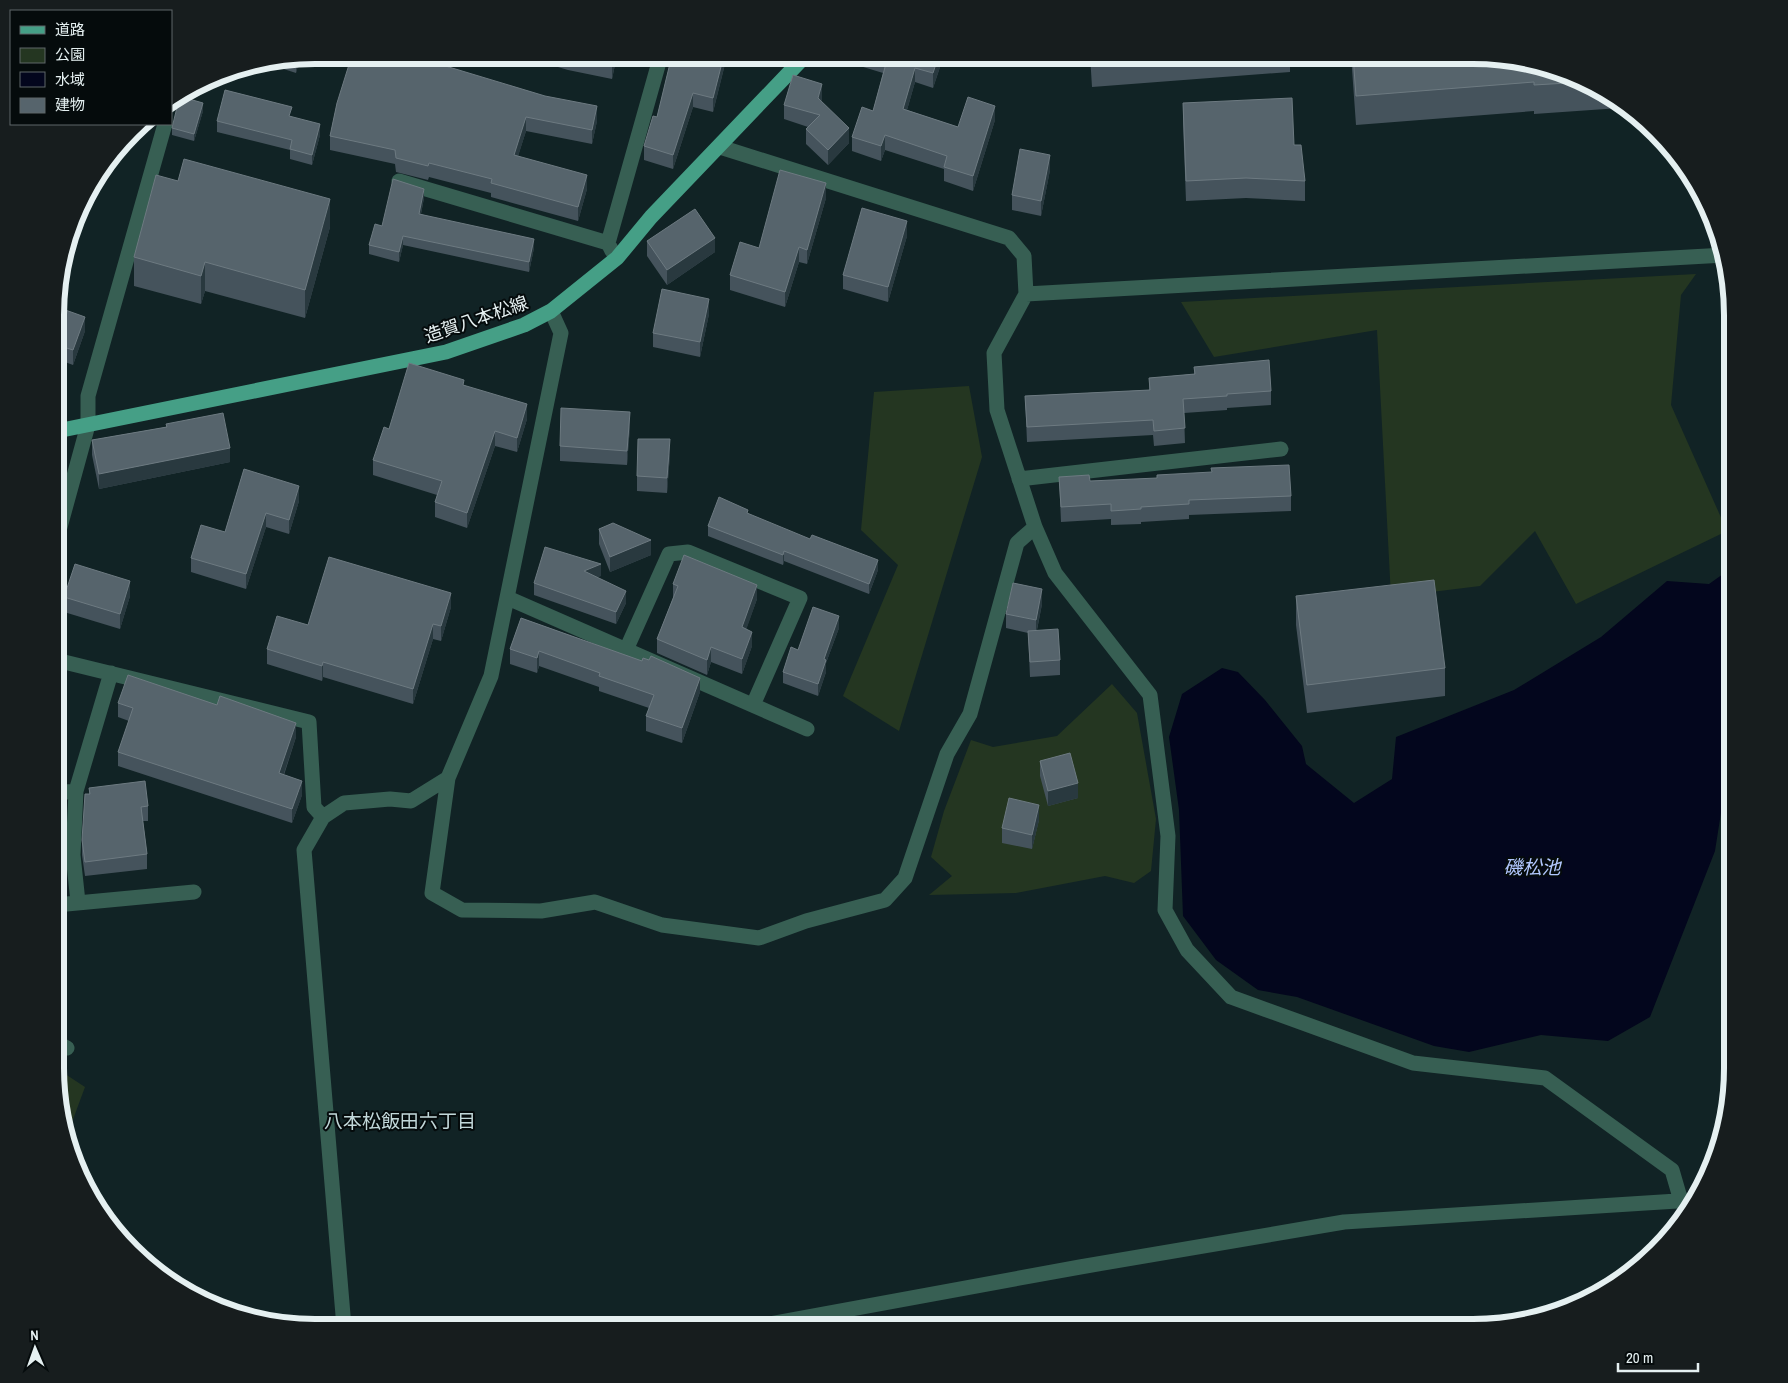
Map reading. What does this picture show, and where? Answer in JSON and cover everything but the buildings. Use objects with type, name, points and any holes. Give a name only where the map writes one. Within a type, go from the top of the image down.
[{"type":"main road","name":"造賀八本松線","points":[[64,430],[446,352],[524,325],[551,311],[617,258],[651,217],[798,64]]},
{"type":"street","points":[[608,243],[658,64]]},
{"type":"street","points":[[64,512],[88,425],[88,396],[165,125]]},
{"type":"street","points":[[720,147],[1008,238],[1024,256],[1026,294],[994,353],[997,410],[1034,527],[1055,573],[1150,695],[1168,836],[1165,910],[1187,950],[1231,997],[1413,1063],[1545,1078],[1672,1170],[1687,1201]]},
{"type":"street","points":[[399,181],[608,243],[617,258]]},
{"type":"street","points":[[1026,294],[1717,255]]},
{"type":"street","points":[[551,311],[561,333],[491,676],[448,778],[432,893],[462,910],[541,911],[594,902],[662,925],[759,938],[806,921],[885,900],[905,878],[947,754],[970,714],[1017,542],[1034,527]]},
{"type":"street","points":[[1019,479],[1281,449]]},
{"type":"street","points":[[626,650],[669,554],[688,552],[800,598],[753,706]]},
{"type":"street","points":[[508,598],[807,730]]},
{"type":"street","points":[[64,662],[310,722],[314,807],[323,818]]},
{"type":"street","points":[[78,902],[73,855],[76,791],[111,673]]},
{"type":"street","points":[[343,1319],[304,850],[323,818],[344,803],[390,799],[411,800],[448,778]]},
{"type":"street","points":[[64,792],[76,791]]},
{"type":"street","points":[[64,904],[194,892]]},
{"type":"street","points":[[796,1319],[1089,1265],[1344,1222],[1686,1201]]},
{"type":"green space","points":[[1696,274],[1681,295],[1671,405],[1724,524],[1724,532],[1576,604],[1535,531],[1480,586],[1391,597],[1377,330],[1214,357],[1181,302]]},
{"type":"green space","points":[[969,386],[982,457],[899,731],[843,696],[898,565],[861,530],[874,392]]},
{"type":"green space","points":[[1112,684],[1137,713],[1156,819],[1151,871],[1134,883],[1105,876],[1016,893],[929,895],[952,876],[931,857],[944,811],[971,740],[993,747],[1057,736]]},
{"type":"green space","points":[[64,1073],[85,1087],[71,1126],[66,1101]]},
{"type":"water","name":"磯松池","points":[[1724,573],[1724,794],[1715,851],[1650,1017],[1608,1041],[1541,1035],[1469,1052],[1434,1046],[1297,997],[1258,990],[1216,960],[1183,916],[1179,810],[1169,737],[1182,694],[1222,668],[1238,672],[1265,700],[1302,746],[1306,764],[1354,803],[1392,779],[1396,737],[1514,690],[1601,637],[1667,581],[1709,584]]},
{"type":"district","name":"八本松飯田六丁目","points":[[400,1121]]}]
